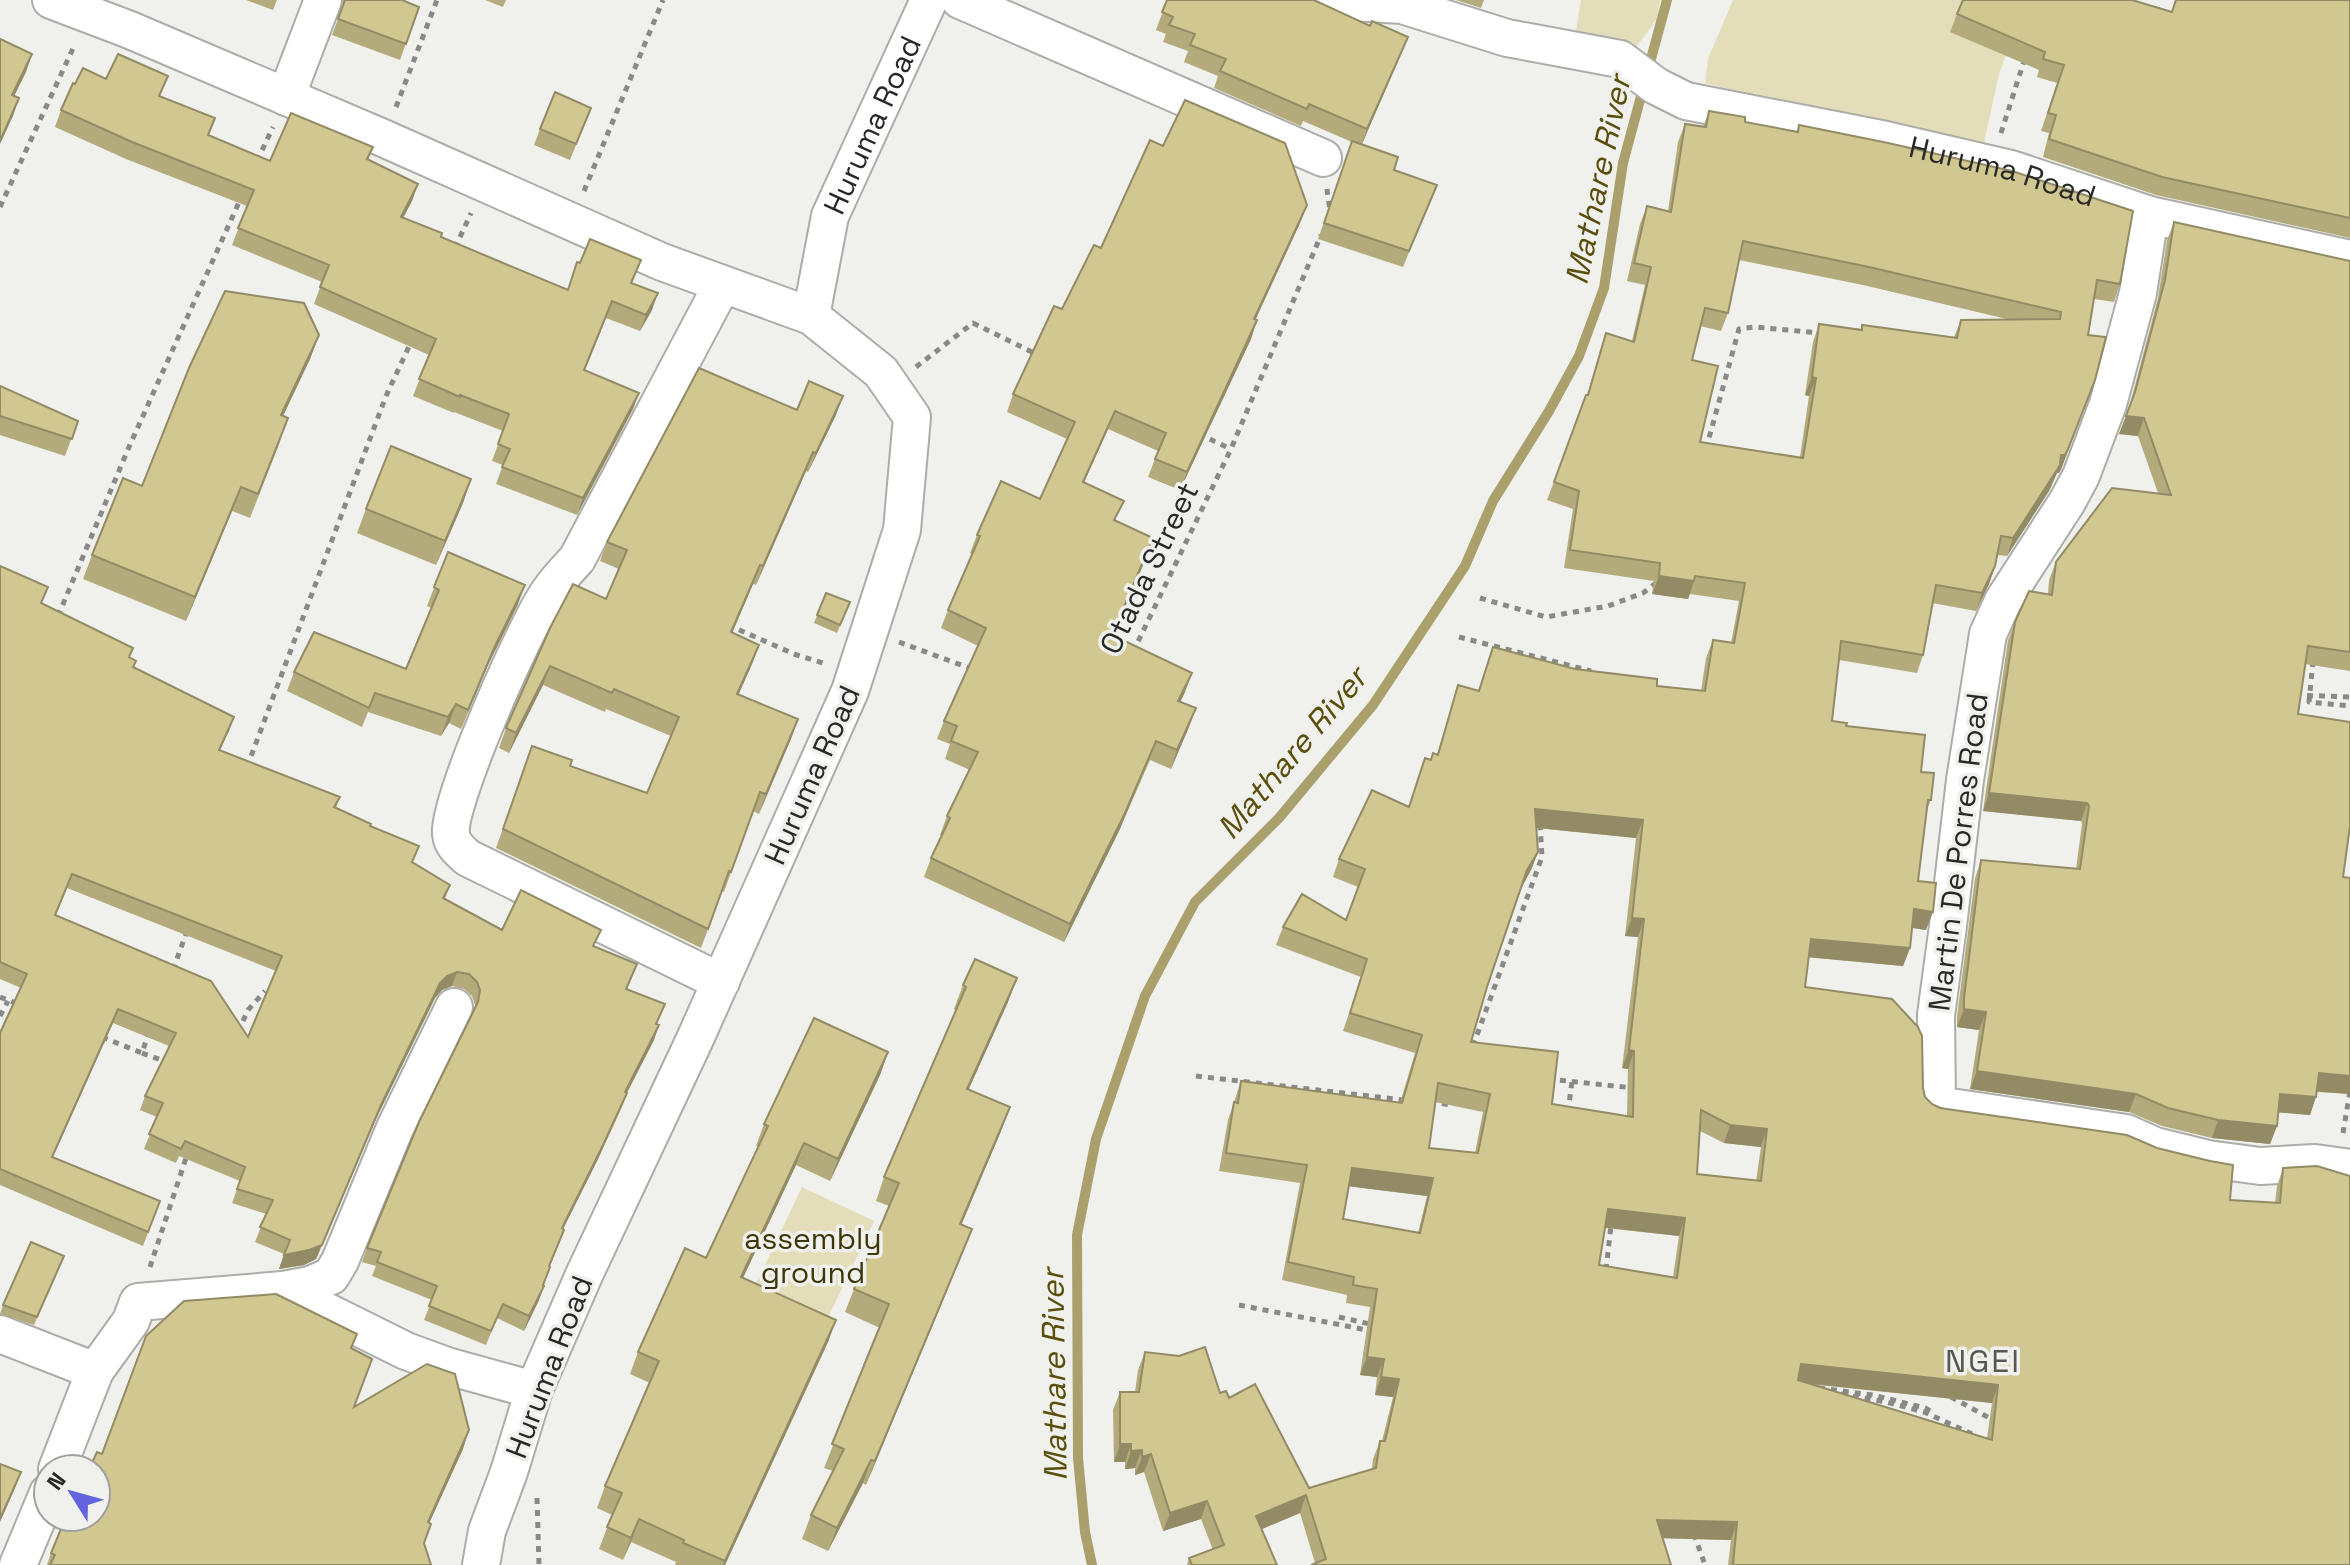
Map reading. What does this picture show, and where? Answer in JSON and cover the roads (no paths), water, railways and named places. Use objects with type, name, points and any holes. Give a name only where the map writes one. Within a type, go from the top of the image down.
[{"type":"street","points":[[51,0],[383,138],[662,262],[811,316]]},
{"type":"street","points":[[286,97],[323,0]]},
{"type":"street","name":"Huruma Road","points":[[481,1565],[487,1531],[534,1390],[850,691],[902,530],[912,417],[881,372],[811,316],[830,216],[929,0]]},
{"type":"street","points":[[960,0],[1323,158]]},
{"type":"street","name":"Huruma Road","points":[[1318,0],[1402,5],[1507,38],[1620,59],[1656,86],[1686,101],[1886,140],[1999,167],[2150,215],[2350,259]]},
{"type":"street","name":"Martin De Porres Road","points":[[2150,215],[2138,293],[2108,404],[2087,462],[2067,502],[2003,601],[1988,634],[1965,780],[1936,1015],[1937,1105],[2126,1133],[2155,1146],[2208,1159],[2260,1166],[2315,1163],[2350,1168]]},
{"type":"street","points":[[721,982],[468,858],[458,850],[451,838],[451,821],[465,776],[518,651],[548,593],[577,559],[722,285]]},
{"type":"street","points":[[63,1453],[95,1371],[131,1321],[138,1302],[283,1290],[321,1282],[331,1276],[395,1128],[454,1007]]},
{"type":"street","points":[[283,1290],[406,1351],[534,1390]]},
{"type":"street","points":[[0,1334],[95,1371]]},
{"type":"street","points":[[18,1565],[32,1531]]},
{"type":"waterway","name":"Mathare River","points":[[1648,70],[1667,0]]},
{"type":"waterway","name":"Mathare River","points":[[1092,1565],[1085,1532],[1078,1458],[1077,1235],[1096,1139],[1145,996],[1195,902],[1279,818],[1373,705],[1465,566],[1493,501],[1579,356],[1604,288],[1623,163],[1644,85]]},
{"type":"district","name":"NGEI","points":[[1983,1361]]},
{"type":"park label","name":"assembly ground","points":[[813,1255]]}]
